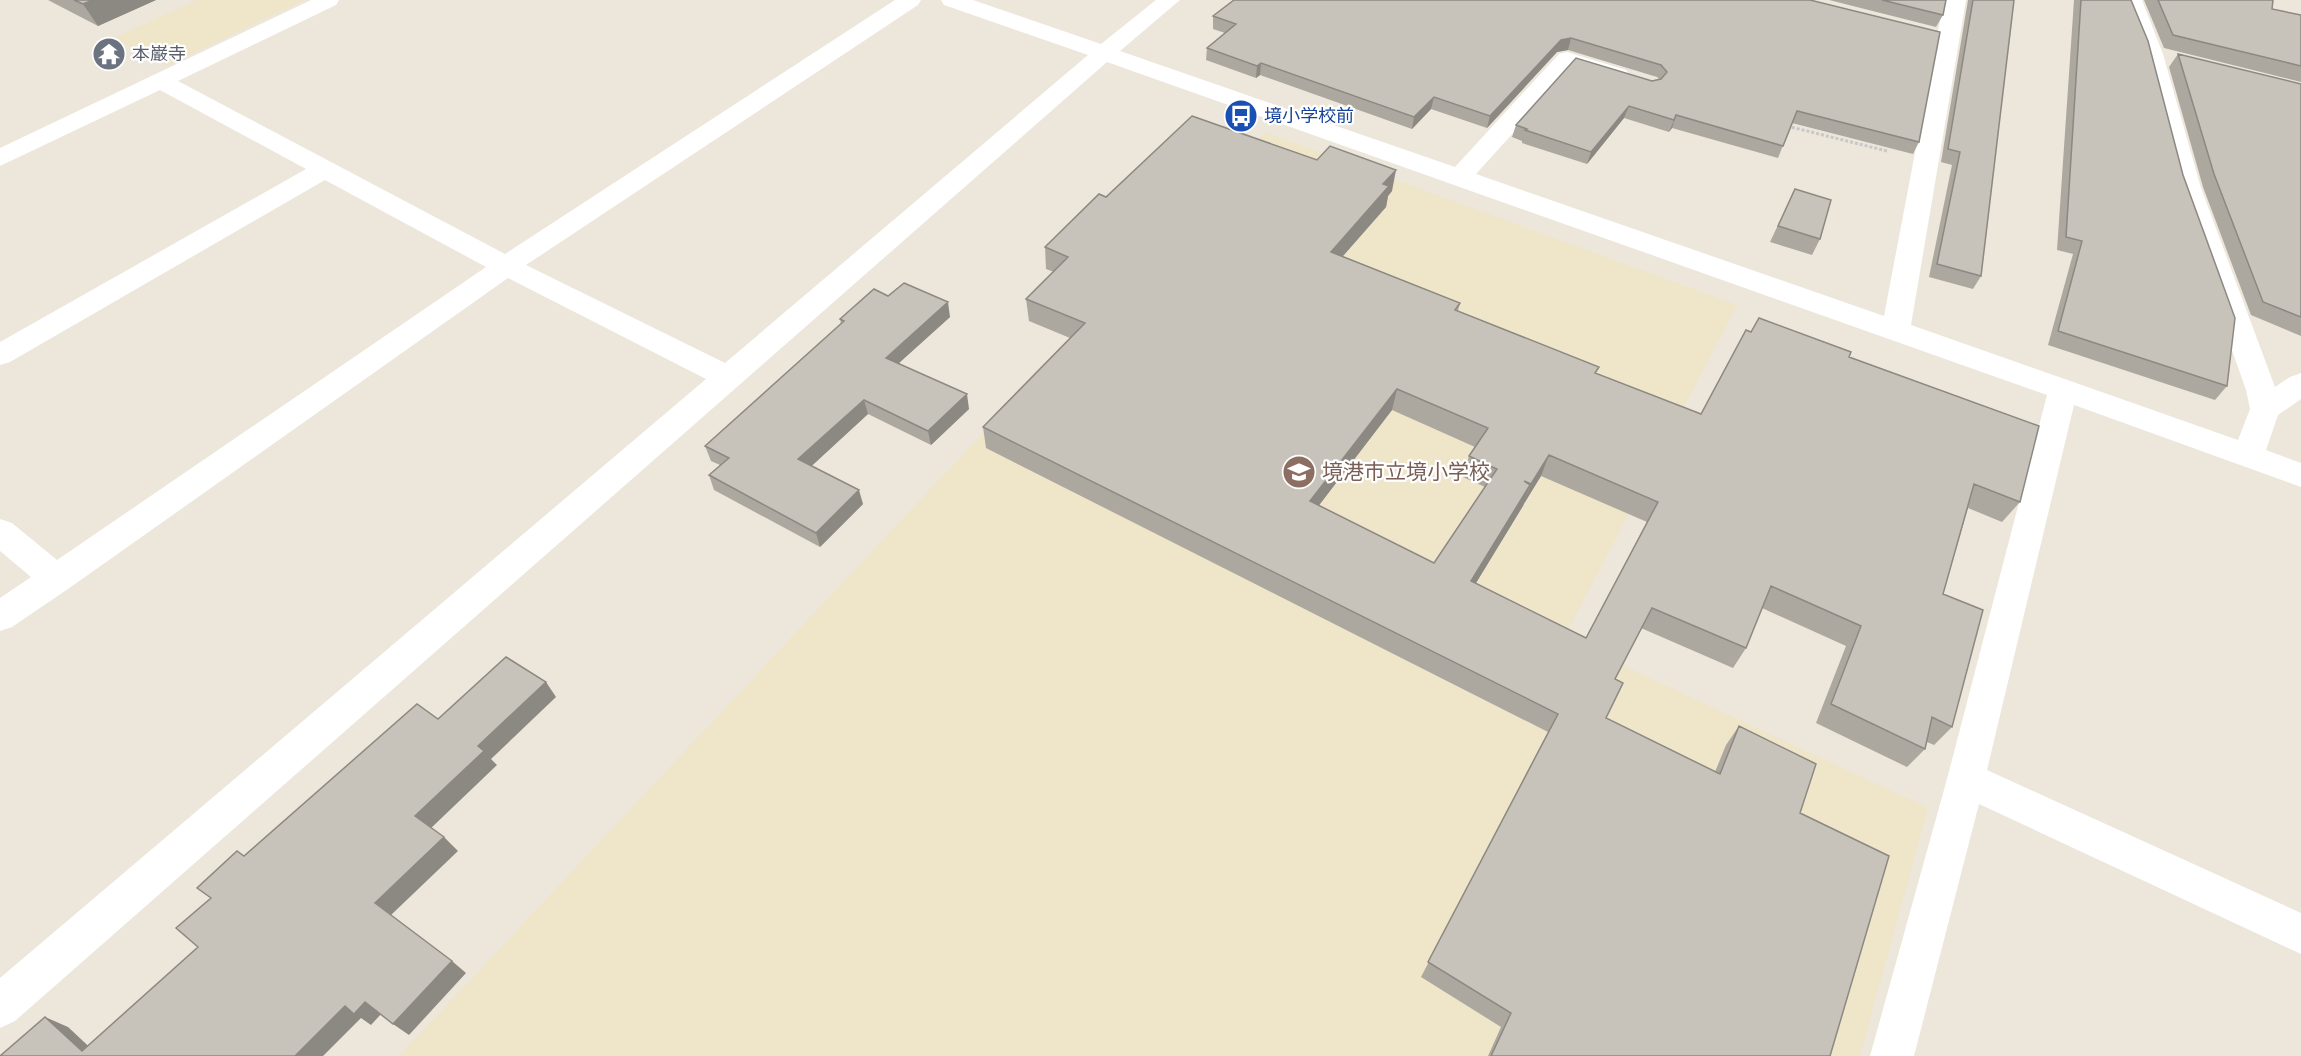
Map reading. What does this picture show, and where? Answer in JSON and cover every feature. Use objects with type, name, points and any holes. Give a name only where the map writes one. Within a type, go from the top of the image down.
[{"type":"street","points":[[0,158],[162,82],[328,0]]},
{"type":"street","points":[[0,617],[506,266],[910,0]]},
{"type":"street","points":[[952,0],[1896,330],[2301,475]]},
{"type":"street","points":[[0,1006],[730,378],[1104,52],[1169,0]]},
{"type":"street","points":[[1896,330],[1926,161],[1937,37],[1955,0]]},
{"type":"street","points":[[2131,0],[2164,57],[2188,188],[2261,390],[2265,409],[2248,457]]},
{"type":"street","points":[[1460,177],[1567,59],[1638,81]]},
{"type":"street","points":[[162,82],[506,266],[730,378]]},
{"type":"street","points":[[0,354],[325,169]]},
{"type":"street","points":[[2265,409],[2301,384]]},
{"type":"street","points":[[1892,1056],[1966,779],[2063,390]]},
{"type":"street","points":[[0,532],[56,579]]},
{"type":"street","points":[[1966,779],[2301,934]]},
{"type":"path","points":[[1787,126],[1926,161]]},
{"type":"shaded area","points":[[197,0],[304,0],[167,66],[113,38]]},
{"type":"shaded area","name":"境港市立境小学校","points":[[1265,132],[1737,305],[1564,638],[1928,808],[1860,1056],[399,1056]]},
{"type":"building","points":[[74,0],[93,0],[83,4]]},
{"type":"building","points":[[1234,0],[1810,0],[1940,32],[1919,142],[1797,111],[1783,146],[1676,115],[1674,120],[1629,106],[1591,152],[1516,125],[1576,58],[1652,81],[1661,79],[1667,72],[1661,65],[1571,38],[1561,40],[1490,116],[1434,97],[1414,117],[1261,63],[1257,66],[1207,48],[1236,24],[1213,16]]},
{"type":"building","points":[[1882,0],[1946,0],[1943,15]]},
{"type":"building","points":[[1973,0],[2014,0],[1981,276],[1937,264],[1960,152],[1948,149]]},
{"type":"building","points":[[2081,0],[2131,0],[2148,41],[2183,175],[2235,318],[2227,386],[2058,331],[2082,241],[2066,237]]},
{"type":"building","points":[[2158,0],[2273,0],[2272,9],[2301,15],[2301,66],[2173,35]]},
{"type":"building","points":[[2178,54],[2301,84],[2301,317],[2263,302],[2214,174]]},
{"type":"building","points":[[1192,116],[1317,160],[1330,146],[1396,170],[1383,184],[1389,186],[1331,252],[1460,303],[1455,310],[1599,367],[1595,373],[1701,414],[1746,330],[1751,332],[1759,318],[1851,352],[1849,357],[2039,426],[2020,502],[1974,484],[1943,594],[1983,610],[1952,727],[1932,717],[1925,749],[1831,704],[1861,626],[1771,586],[1746,648],[1652,608],[1615,679],[1623,683],[1606,718],[1720,774],[1739,726],[1816,764],[1800,813],[1889,856],[1830,1056],[1491,1056],[1511,1013],[1428,962],[1558,714],[983,427],[1085,323],[1026,299],[1068,257],[1045,247],[1099,194],[1106,197]],"holes":[[[1397,389],[1488,428],[1469,456],[1497,469],[1434,563],[1310,501]],[[1549,455],[1658,502],[1586,638],[1471,581],[1530,485],[1524,481],[1531,484]]]},
{"type":"building","points":[[1795,189],[1831,200],[1820,239],[1778,226]]},
{"type":"building","points":[[904,283],[948,302],[886,358],[967,394],[928,431],[864,400],[798,459],[859,490],[816,533],[709,475],[729,458],[705,446],[844,321],[840,319],[874,289],[888,296]]},
{"type":"building","points":[[506,657],[546,682],[478,746],[484,751],[415,816],[444,837],[375,903],[452,961],[393,1024],[365,1002],[354,1014],[345,1006],[295,1056],[0,1056],[45,1017],[82,1051],[198,947],[176,928],[211,898],[197,888],[237,851],[244,856],[417,704],[438,719]]},
{"type":"place","name":"本巌寺","points":[[109,54]]},
{"type":"place","name":"境小学校前","points":[[1241,116]]},
{"type":"place","name":"境港市立境小学校","points":[[1299,472]]}]
